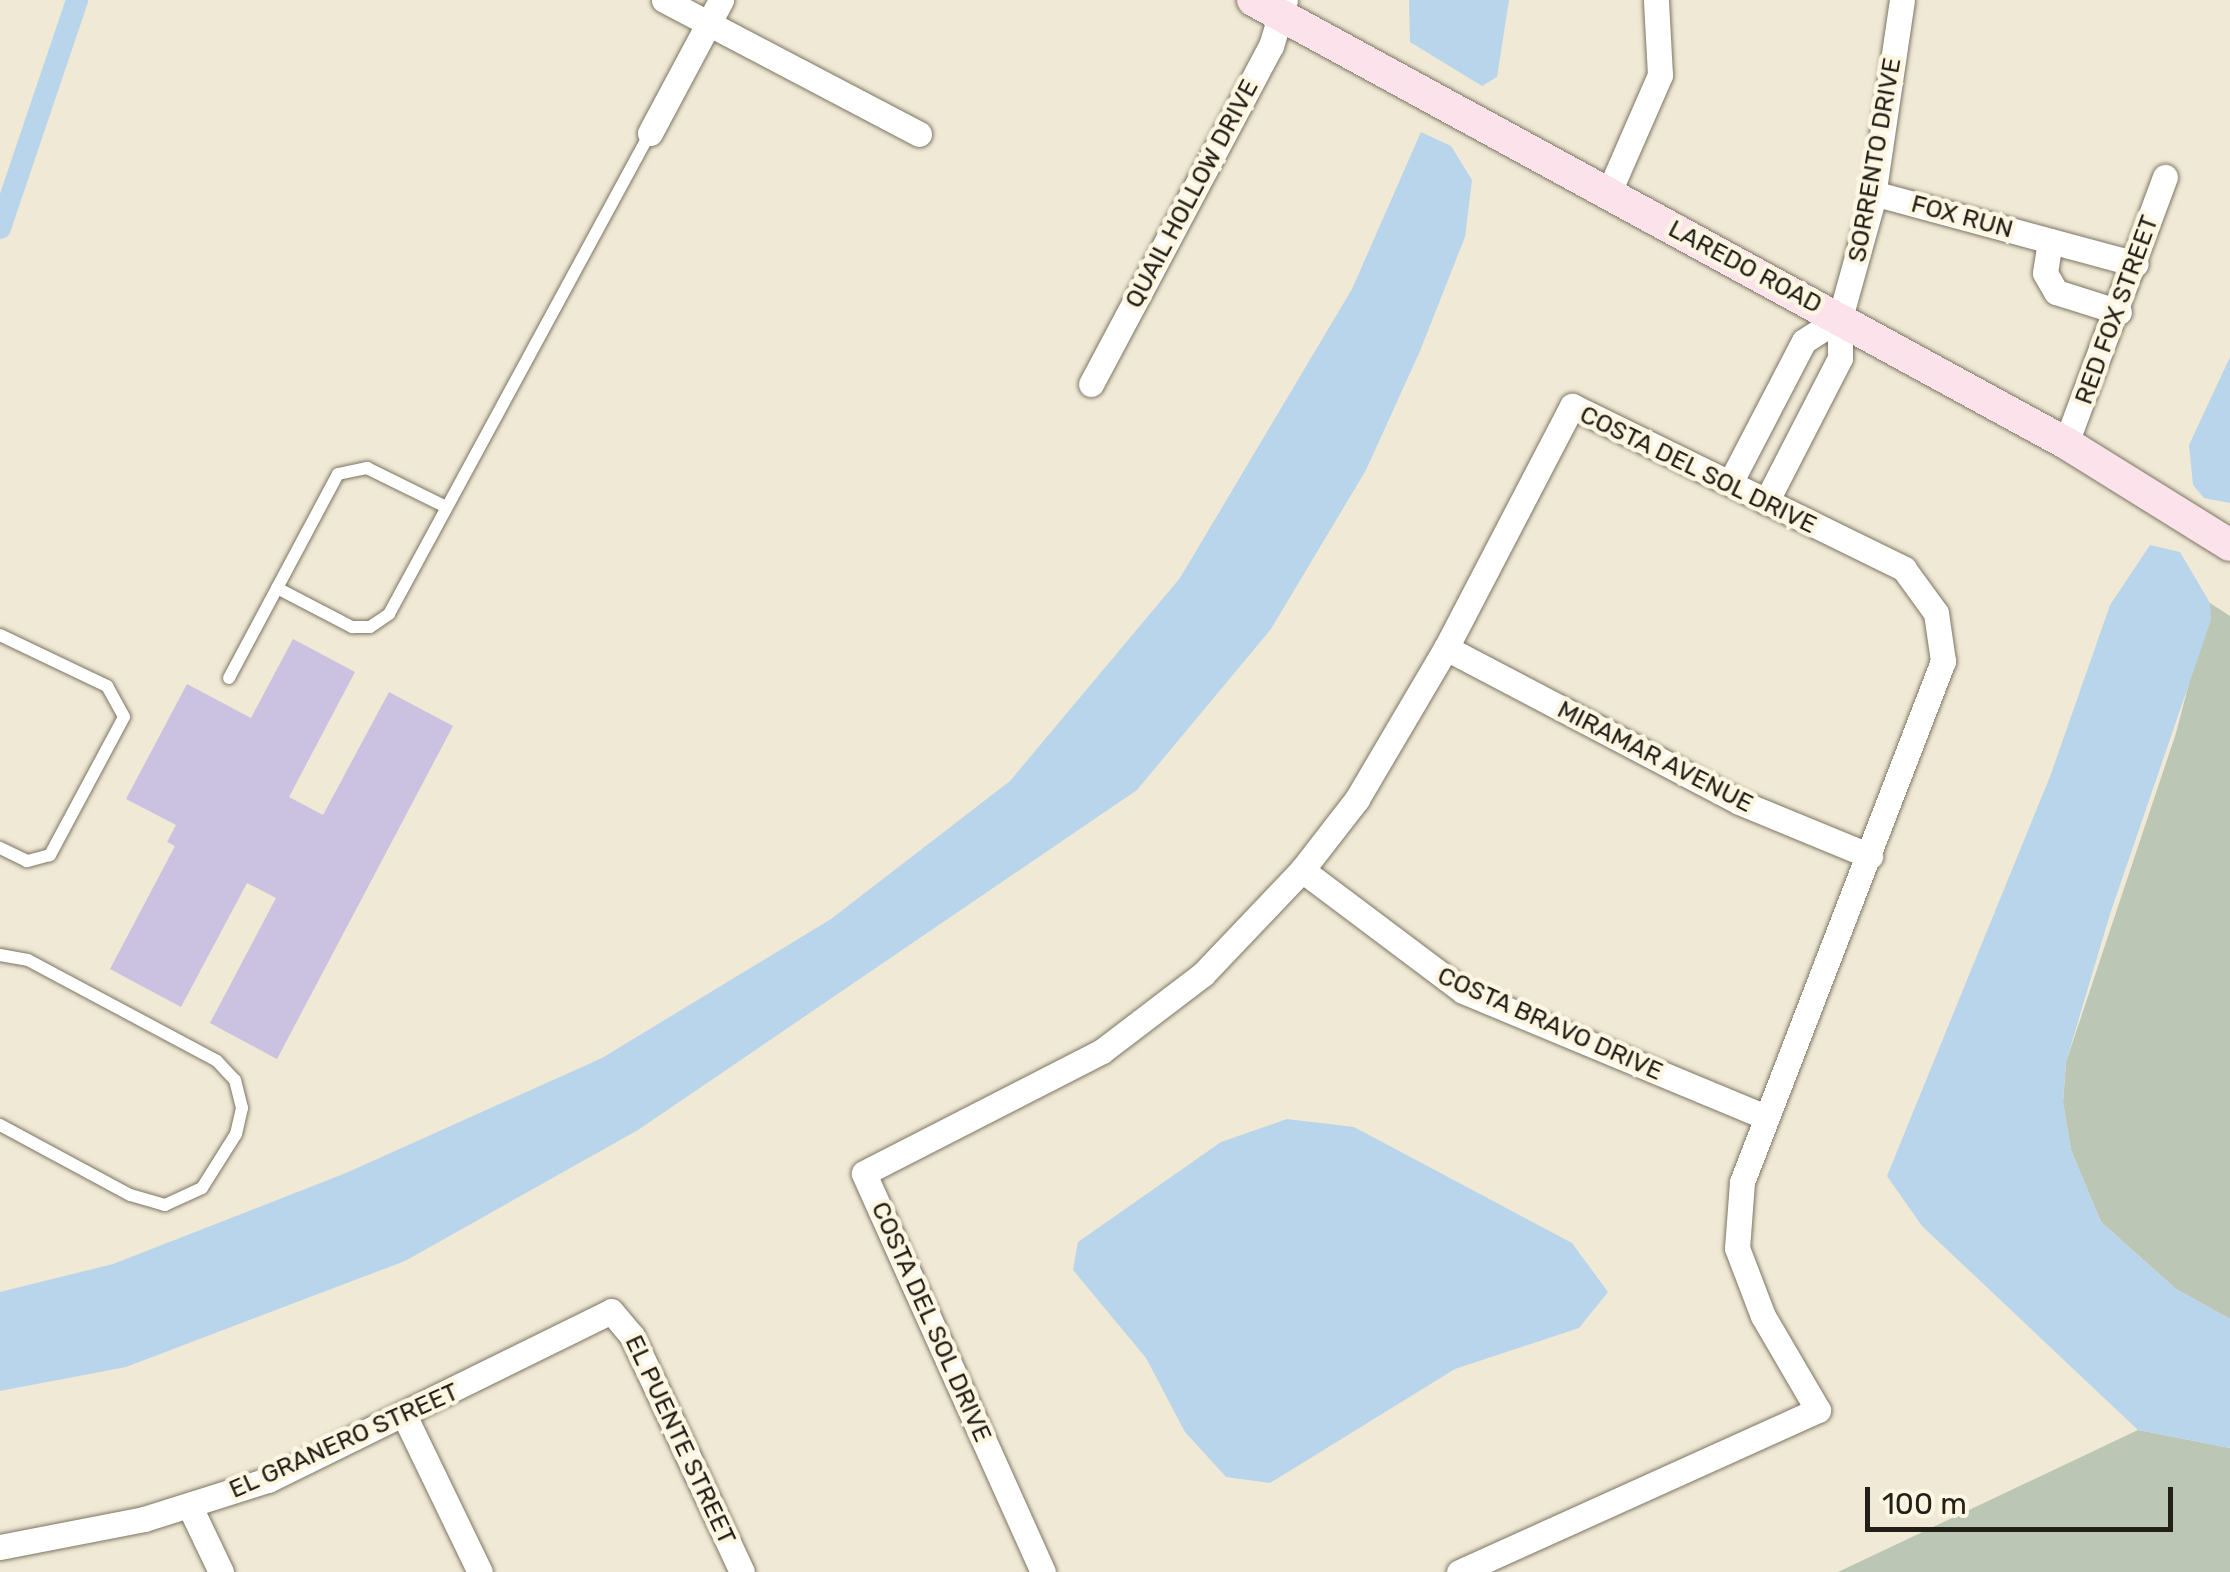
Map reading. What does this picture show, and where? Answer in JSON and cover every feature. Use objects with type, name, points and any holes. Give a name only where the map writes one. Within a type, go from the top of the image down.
[{"type":"street","points":[[664,0],[918,134]]},
{"type":"street","points":[[650,133],[721,0]]},
{"type":"street","name":"LAREDO ROAD","points":[[1253,0],[1284,8],[1608,194],[2066,442],[2230,545]]},
{"type":"street","points":[[1608,194],[1660,75],[1656,0]]},
{"type":"street","name":"SORRENTO DRIVE","points":[[1766,502],[1840,358],[1840,318],[1873,192],[1902,0]]},
{"type":"street","name":"QUAIL HOLLOW DRIVE","points":[[1091,384],[1284,8]]},
{"type":"street","name":"RED FOX STREET","points":[[2066,442],[2119,312],[2165,177]]},
{"type":"street","name":"FOX RUN","points":[[1873,192],[2136,264]]},
{"type":"street","points":[[2050,242],[2045,273],[2056,292],[2119,312]]},
{"type":"street","points":[[1730,483],[1804,341],[1840,318]]},
{"type":"street","name":"COSTA DEL SOL DRIVE","points":[[1044,1572],[864,1173],[1102,1051],[1202,974],[1302,870],[1357,798],[1446,648],[1572,406],[1904,570],[1936,613],[1943,661],[1742,1182],[1736,1248],[1763,1316],[1818,1410],[1459,1572]]},
{"type":"street","name":"MIRAMAR AVENUE","points":[[1446,648],[1739,802],[1870,856]]},
{"type":"street","name":"COSTA BRAVO DRIVE","points":[[1302,870],[1463,991],[1765,1116]]},
{"type":"street","name":"EL GRANERO STREET","points":[[0,1547],[190,1506],[405,1418],[615,1312]]},
{"type":"street","name":"EL PUENTE STREET","points":[[615,1312],[742,1572]]},
{"type":"street","points":[[405,1418],[480,1572]]},
{"type":"street","points":[[190,1506],[221,1572]]},
{"type":"lane","points":[[276,588],[346,625],[377,625],[446,507],[650,133]]},
{"type":"lane","points":[[228,678],[346,469],[367,468],[446,507]]},
{"type":"lane","points":[[0,635],[90,678],[121,700],[122,726],[50,854],[27,861],[0,848]]},
{"type":"lane","points":[[0,955],[28,960],[216,1061],[235,1080],[242,1108],[212,1176],[194,1195],[165,1204],[130,1195],[0,1124]]},
{"type":"green space","points":[[2210,603],[2230,616],[2230,1319],[2176,1289],[2101,1222],[2071,1150],[2063,1102],[2066,1062],[2176,733]]},
{"type":"green space","points":[[2138,1430],[2230,1448],[2230,1572],[1838,1572]]},
{"type":"water","points":[[1409,0],[1509,0],[1497,77],[1482,86],[1410,42]]},
{"type":"water","points":[[1421,132],[1451,146],[1472,180],[1465,237],[1420,351],[1366,470],[1271,629],[1137,790],[638,1130],[405,1261],[126,1367],[0,1391],[0,1292],[113,1264],[346,1173],[602,1058],[831,919],[1010,781],[1180,578],[1352,289]]},
{"type":"water","points":[[2230,357],[2230,503],[2204,498],[2193,485],[2189,445]]},
{"type":"water","points":[[2150,545],[2180,552],[2210,603],[2211,620],[2110,914],[2066,1062],[2063,1102],[2071,1150],[2101,1222],[2176,1289],[2230,1319],[2230,1448],[2138,1430],[1922,1226],[1887,1176],[2051,774],[2110,605]]},
{"type":"water","points":[[1287,1119],[1354,1127],[1572,1243],[1608,1292],[1579,1328],[1455,1369],[1270,1483],[1226,1477],[1185,1432],[1146,1358],[1073,1270],[1078,1242],[1221,1142]]},
{"type":"building","points":[[293,639],[355,672],[289,797],[323,815],[389,692],[453,726],[277,1059],[210,1023],[276,898],[247,883],[181,1007],[110,969],[175,846],[167,842],[176,825],[126,799],[187,684],[251,718]]},
{"type":"waterway","points":[[0,228],[77,0]]}]
